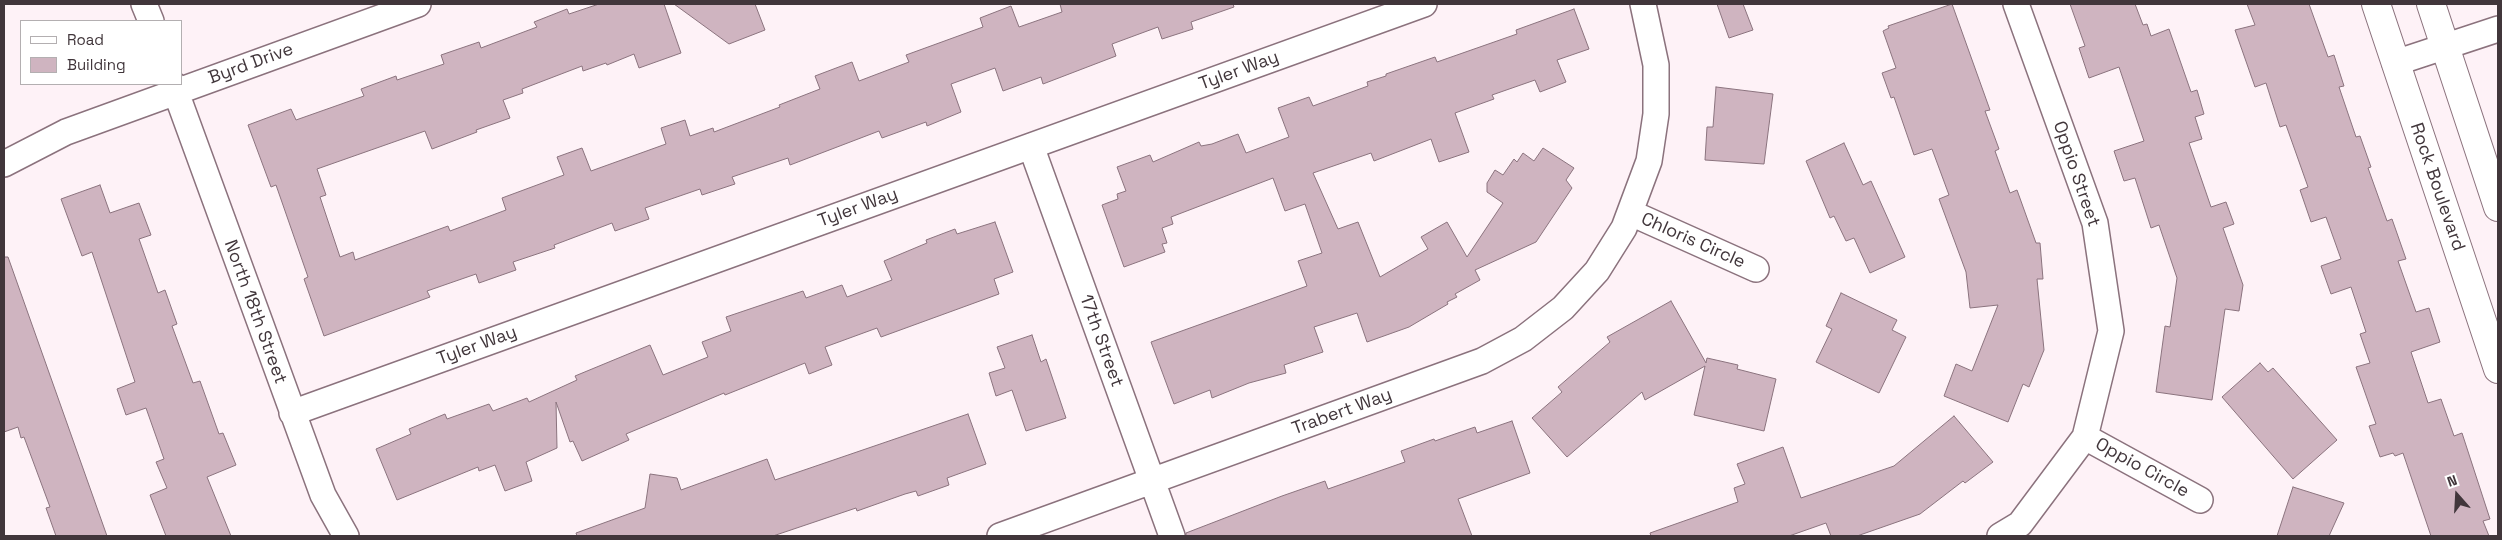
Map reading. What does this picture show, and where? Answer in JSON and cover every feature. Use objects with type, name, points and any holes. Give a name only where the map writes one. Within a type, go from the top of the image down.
[{"type":"main road","name":"Rock Boulevard","points":[[2376,4],[2498,369]]},
{"type":"main road","points":[[2430,4],[2498,207]]},
{"type":"street","points":[[144,4],[150,20]]},
{"type":"street","name":"Byrd Drive","points":[[182,84],[418,4]]},
{"type":"street","name":"Tyler Way","points":[[292,412],[1424,4]]},
{"type":"street","name":"Trabert Way","points":[[1000,536],[1482,361],[1524,339],[1563,308],[1597,271],[1631,213],[1649,160],[1656,114],[1656,66],[1648,16],[1643,4]]},
{"type":"street","name":"Oppio Street","points":[[2016,4],[2095,223],[2111,331],[2084,437]]},
{"type":"street","points":[[2396,63],[2498,29]]},
{"type":"street","name":"Byrd Drive","points":[[4,164],[66,132],[174,87]]},
{"type":"street","name":"North 18th Street","points":[[174,87],[323,495],[346,536]]},
{"type":"street","name":"17th Street","points":[[1031,146],[1172,536]]},
{"type":"street","name":"Chloris Circle","points":[[1631,213],[1756,269]]},
{"type":"street","points":[[2000,536],[2020,524],[2084,437]]},
{"type":"street","name":"Oppio Circle","points":[[2084,437],[2200,500]]},
{"type":"building","points":[[599,4],[664,4],[681,53],[639,68],[634,54],[607,65],[606,63],[583,71],[582,66],[522,89],[523,93],[503,100],[510,118],[476,130],[477,132],[432,149],[425,131],[317,169],[326,195],[320,197],[340,257],[353,252],[355,260],[448,226],[450,231],[506,210],[502,198],[564,175],[557,157],[582,148],[591,171],[666,144],[661,128],[685,120],[690,136],[713,128],[714,132],[780,107],[779,105],[820,89],[815,76],[852,62],[859,81],[909,62],[906,55],[983,27],[980,18],[1011,6],[1019,27],[1062,12],[1060,4],[1233,4],[1234,7],[1191,22],[1193,29],[1162,39],[1158,27],[1112,44],[1116,56],[1043,84],[1041,77],[1003,91],[995,68],[951,84],[961,112],[927,126],[926,122],[882,138],[879,131],[790,165],[788,158],[732,177],[735,184],[702,195],[700,189],[645,208],[649,219],[615,231],[612,223],[554,245],[555,248],[513,262],[516,270],[479,283],[476,274],[427,291],[430,297],[324,336],[304,279],[308,277],[276,185],[271,187],[248,125],[291,109],[296,120],[364,96],[361,89],[396,76],[397,80],[444,64],[441,55],[479,42],[481,48],[537,27],[534,22],[567,9],[569,14]]},
{"type":"building","points":[[674,4],[755,4],[765,30],[729,44]]},
{"type":"building","points":[[1717,4],[1743,4],[1753,30],[1729,38]]},
{"type":"building","points":[[1952,4],[1990,110],[1985,111],[1999,149],[1995,151],[2010,193],[2017,190],[2036,243],[2040,243],[2043,279],[2037,279],[2044,350],[2029,387],[2023,384],[2008,422],[1944,396],[1956,364],[1972,371],[1998,305],[1970,308],[1966,272],[1939,199],[1949,195],[1932,149],[1914,155],[1894,97],[1891,98],[1882,73],[1896,68],[1883,31],[1889,28],[1888,26]]},
{"type":"building","points":[[2070,4],[2135,4],[2143,25],[2147,24],[2151,36],[2169,29],[2191,92],[2197,90],[2204,114],[2195,117],[2202,139],[2189,143],[2211,207],[2226,202],[2234,224],[2223,228],[2243,285],[2239,311],[2225,309],[2212,400],[2156,392],[2165,326],[2170,327],[2177,278],[2159,225],[2151,228],[2135,178],[2124,181],[2114,151],[2144,141],[2119,67],[2089,78],[2079,48],[2085,46]]},
{"type":"building","points":[[2247,4],[2309,4],[2328,57],[2334,55],[2344,86],[2339,87],[2356,137],[2360,136],[2371,167],[2368,168],[2387,221],[2392,219],[2406,259],[2398,261],[2416,312],[2429,308],[2440,342],[2411,352],[2428,403],[2441,399],[2454,436],[2462,433],[2490,519],[2483,521],[2489,536],[2431,536],[2403,453],[2395,456],[2393,453],[2380,457],[2369,426],[2376,424],[2356,367],[2370,363],[2360,334],[2366,332],[2351,287],[2331,294],[2321,266],[2341,259],[2326,217],[2311,222],[2300,190],[2308,187],[2286,125],[2280,127],[2266,83],[2255,87],[2235,30],[2255,25]]},
{"type":"building","points":[[1574,9],[1589,49],[1557,60],[1566,82],[1540,92],[1535,80],[1492,95],[1494,99],[1455,113],[1469,152],[1439,162],[1431,139],[1374,161],[1371,153],[1313,173],[1338,229],[1358,222],[1380,277],[1428,249],[1421,237],[1447,222],[1467,257],[1503,203],[1487,192],[1487,183],[1495,170],[1503,175],[1514,159],[1517,162],[1523,153],[1534,161],[1543,148],[1574,168],[1566,180],[1572,188],[1536,242],[1475,270],[1480,280],[1455,294],[1457,297],[1447,302],[1448,304],[1409,327],[1367,342],[1357,313],[1314,327],[1323,352],[1284,365],[1286,373],[1249,383],[1212,398],[1210,390],[1174,404],[1151,342],[1307,286],[1298,261],[1322,253],[1305,204],[1285,211],[1273,178],[1171,217],[1173,224],[1162,228],[1167,243],[1162,244],[1165,252],[1124,267],[1102,205],[1118,199],[1117,194],[1126,191],[1117,167],[1150,155],[1153,162],[1199,142],[1201,146],[1212,144],[1238,134],[1246,153],[1289,137],[1278,108],[1309,97],[1313,106],[1368,86],[1367,82],[1386,76],[1386,74],[1435,57],[1437,62],[1517,34],[1516,30]]},
{"type":"building","points":[[1716,87],[1773,94],[1764,164],[1705,160],[1707,127],[1713,127]]},
{"type":"building","points":[[1844,143],[1863,185],[1871,181],[1905,257],[1870,273],[1854,238],[1846,241],[1834,216],[1830,218],[1806,161]]},
{"type":"building","points":[[100,185],[110,213],[139,203],[151,235],[139,239],[158,293],[165,290],[177,324],[172,326],[193,383],[200,381],[219,434],[223,433],[236,465],[207,477],[231,536],[166,536],[150,495],[167,488],[156,462],[164,459],[146,408],[126,415],[117,389],[135,382],[92,252],[82,256],[61,199]]},
{"type":"building","points":[[995,222],[1013,272],[994,279],[999,294],[881,337],[877,328],[825,347],[832,365],[809,374],[805,363],[725,395],[724,393],[626,434],[629,440],[582,461],[573,441],[570,442],[556,402],[557,448],[526,462],[532,481],[505,491],[495,465],[479,471],[478,467],[397,500],[376,449],[411,434],[409,429],[445,414],[447,419],[489,404],[493,411],[527,398],[529,402],[577,380],[575,376],[650,345],[663,375],[708,357],[702,342],[731,331],[726,317],[803,291],[806,298],[842,285],[847,297],[892,280],[884,261],[927,243],[926,240],[955,229],[957,234]]},
{"type":"building","points":[[4,257],[8,257],[107,536],[56,536],[46,508],[50,507],[24,437],[21,438],[18,427],[4,432]]},
{"type":"building","points":[[1841,293],[1897,320],[1892,330],[1906,337],[1879,393],[1816,362],[1832,329],[1826,326]]},
{"type":"building","points":[[1671,301],[1706,363],[1707,358],[1738,365],[1737,369],[1776,379],[1764,431],[1694,415],[1705,366],[1645,400],[1642,392],[1567,457],[1532,418],[1562,392],[1558,387],[1610,342],[1607,337]]},
{"type":"building","points":[[1032,335],[1041,362],[1046,359],[1066,418],[1026,431],[1012,390],[996,396],[989,373],[1005,368],[997,347]]},
{"type":"building","points":[[2260,363],[2268,372],[2273,368],[2337,440],[2293,479],[2222,397]]},
{"type":"building","points":[[968,414],[986,464],[947,478],[949,485],[918,496],[916,491],[905,494],[857,511],[856,508],[773,536],[577,536],[576,533],[645,508],[650,474],[677,478],[681,490],[767,459],[775,480]]},
{"type":"building","points":[[1954,416],[1993,462],[1965,483],[1963,481],[1920,514],[1857,536],[1831,536],[1826,523],[1789,536],[1651,536],[1650,533],[1738,502],[1734,488],[1745,484],[1737,464],[1783,447],[1801,498],[1894,466]]},
{"type":"building","points":[[1512,421],[1530,473],[1458,499],[1472,536],[1186,536],[1186,533],[1325,481],[1328,489],[1405,462],[1401,451],[1434,439],[1435,441],[1475,427],[1477,433]]},
{"type":"building","points":[[2293,487],[2344,503],[2329,536],[2277,536]]}]
